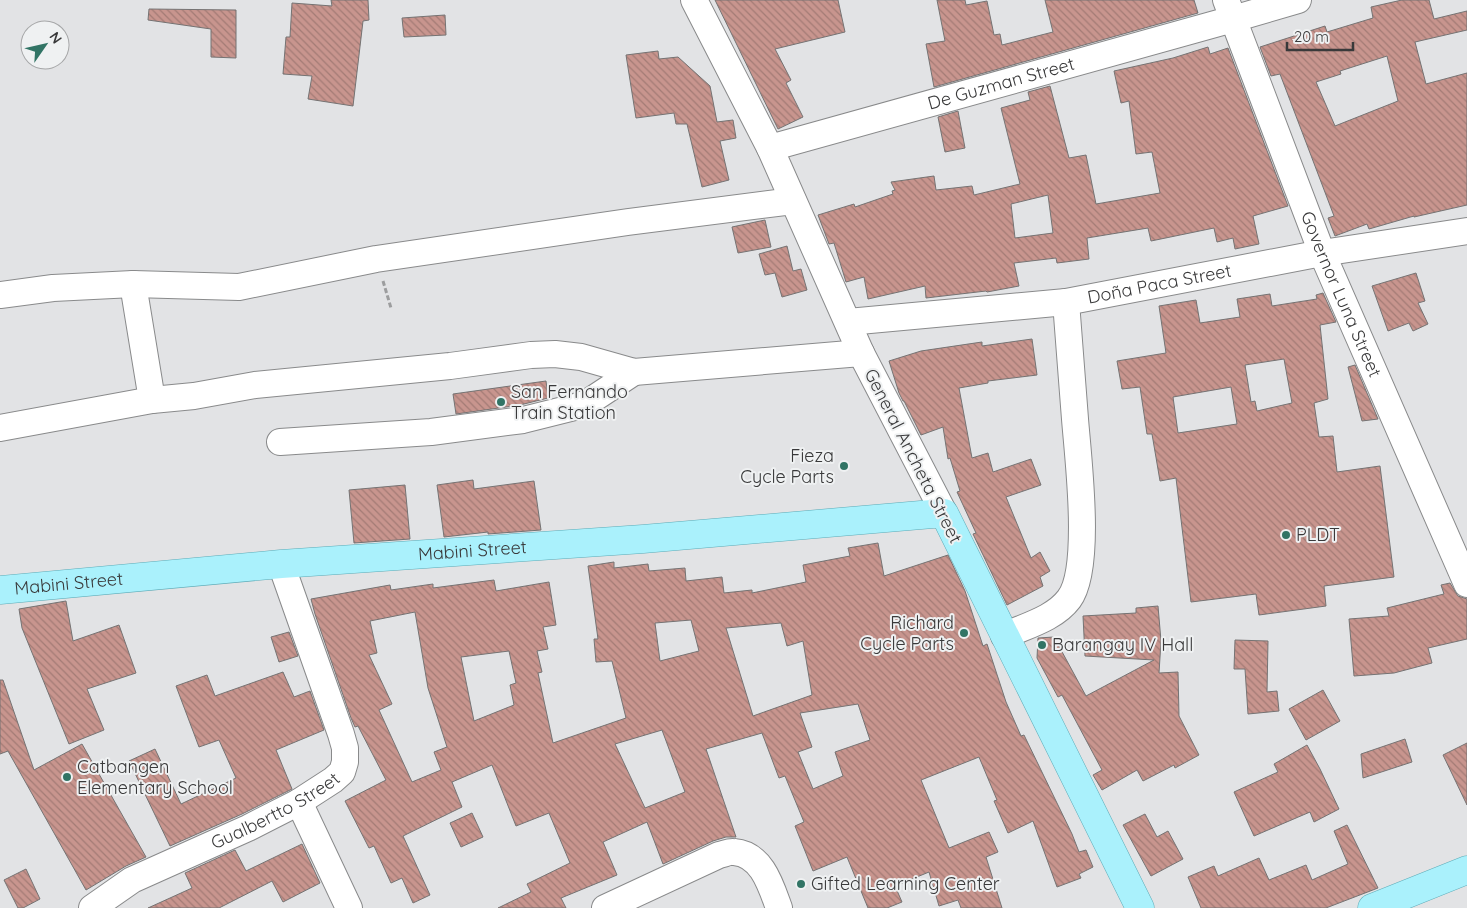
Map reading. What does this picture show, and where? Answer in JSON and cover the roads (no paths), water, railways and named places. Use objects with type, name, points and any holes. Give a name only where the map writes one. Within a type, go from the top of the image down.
[{"type":"main road","name":"General Ancheta Street","points":[[944,513],[1140,908]]},
{"type":"main road","name":"Mabini Street","points":[[0,590],[281,564],[653,538],[944,513]]},
{"type":"main road","points":[[1372,908],[1467,870]]},
{"type":"street","name":"General Ancheta Street","points":[[694,0],[770,148],[861,354],[944,513]]},
{"type":"street","name":"De Guzman Street","points":[[770,148],[1230,10],[1298,0]]},
{"type":"street","name":"Governor Luna Street","points":[[1230,10],[1322,253],[1467,584]]},
{"type":"street","points":[[0,295],[53,288],[133,284],[239,287],[376,259],[628,222],[793,201]]},
{"type":"street","name":"Doña Paca Street","points":[[848,322],[1066,302],[1322,253],[1467,231]]},
{"type":"street","points":[[133,284],[152,400]]},
{"type":"street","points":[[1004,636],[1060,610],[1071,597],[1078,577],[1081,550],[1081,506],[1066,302]]},
{"type":"street","points":[[0,428],[152,400],[194,396],[255,385],[450,366],[531,355],[555,354],[581,357],[634,372],[861,354]]},
{"type":"street","points":[[280,442],[431,432],[523,420],[587,403],[634,372]]},
{"type":"street","name":"Gualbertto Street","points":[[92,908],[132,880],[248,828],[299,802],[342,772],[345,762],[345,748],[341,734],[281,564]]},
{"type":"street","points":[[299,802],[349,908]]},
{"type":"street","points":[[605,908],[719,855],[733,851],[755,860],[764,872],[780,908]]},
{"type":"place","name":"San Fernando Train Station","points":[[501,402]]},
{"type":"place","name":"Fieza Cycle Parts","points":[[844,466]]},
{"type":"place","name":"PLDT","points":[[1286,535]]},
{"type":"place","name":"Richard Cycle Parts","points":[[964,633]]},
{"type":"place","name":"Barangay IV Hall","points":[[1042,645]]},
{"type":"place","name":"Catbangen Elementary School","points":[[67,777]]},
{"type":"place","name":"Gifted Learning Center","points":[[801,884]]}]
